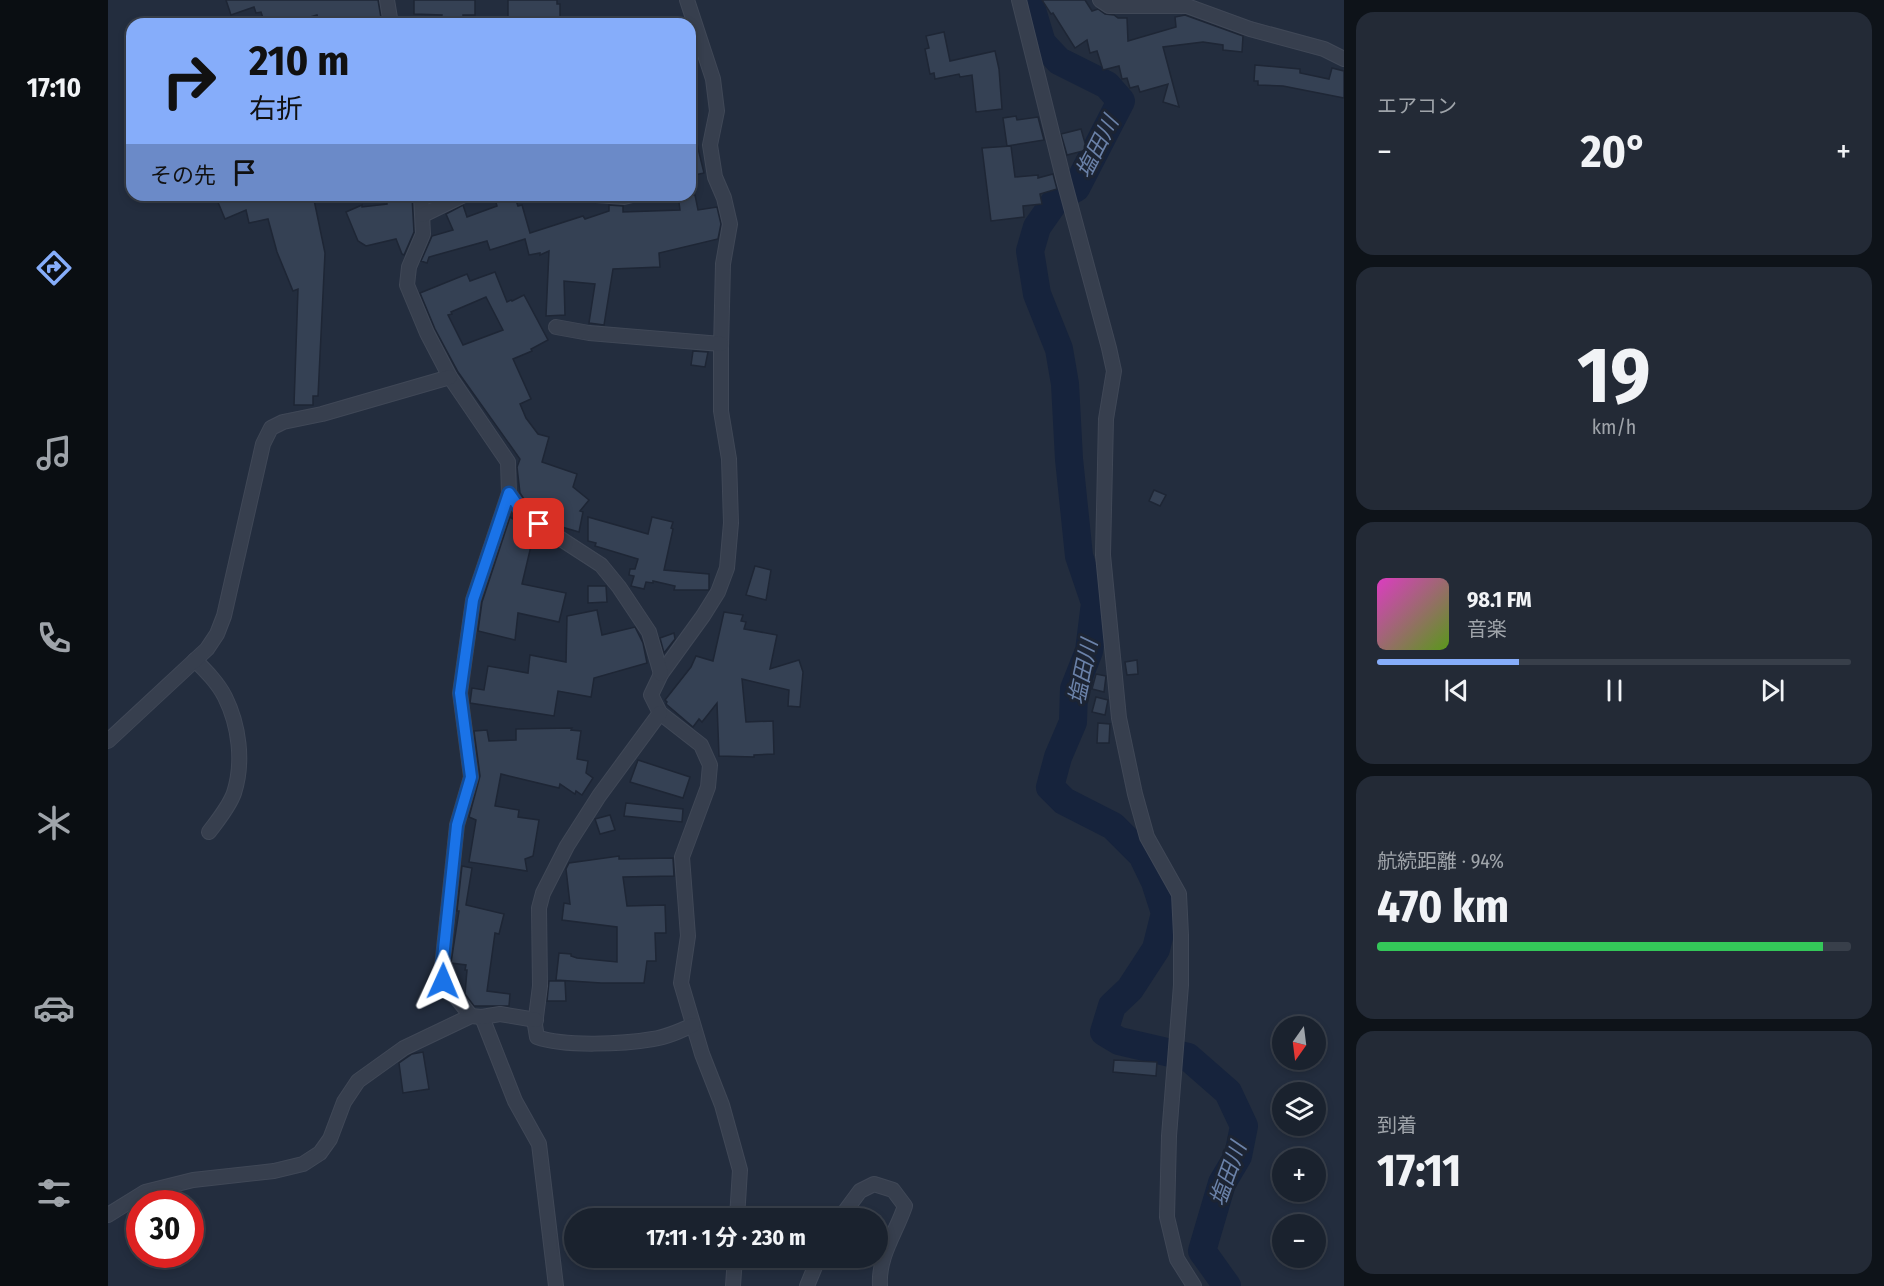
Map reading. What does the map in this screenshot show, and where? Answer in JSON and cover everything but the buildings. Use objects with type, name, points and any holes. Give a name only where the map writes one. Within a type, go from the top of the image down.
[{"type":"street","points":[[387,0],[390,18]]},
{"type":"street","points":[[687,0],[693,18]]},
{"type":"street","points":[[1019,0],[1114,371],[1106,419],[1104,555],[1119,718],[1135,794],[1147,837],[1179,894],[1181,985],[1169,1136],[1167,1217],[1177,1259],[1194,1286]]},
{"type":"street","points":[[1100,0],[1109,6],[1187,6],[1250,28],[1324,49],[1344,58]]},
{"type":"street","points":[[696,27],[713,79],[717,111],[710,145],[715,177],[724,198],[730,224],[723,264],[721,344],[722,411],[729,459],[731,523],[727,568],[718,592],[661,674],[651,695],[660,713],[701,745],[710,765],[708,787],[682,856],[688,936],[681,982],[702,1054],[722,1106],[740,1170],[738,1208]]},
{"type":"street","points":[[422,201],[423,234],[410,267],[407,285],[427,333],[450,376],[508,462],[509,493],[473,600],[460,693],[471,777],[457,825],[442,968],[443,981],[477,1016],[515,1101],[539,1144],[556,1286]]},
{"type":"street","points":[[423,215],[452,201]]},
{"type":"street","points":[[556,327],[589,333],[721,344]]},
{"type":"street","points":[[108,741],[195,660],[212,641],[224,616],[263,444],[271,428],[282,422],[322,414],[450,376]]},
{"type":"street","points":[[509,493],[524,515],[601,565],[619,587],[649,632],[661,674]]},
{"type":"street","points":[[195,660],[224,696],[237,728],[239,751],[238,777],[233,794],[209,832]]},
{"type":"street","points":[[660,713],[567,846],[543,893],[539,908],[540,986],[536,1020],[537,1037],[546,1040],[598,1044],[653,1039],[677,1033],[693,1025]]},
{"type":"street","points":[[108,1215],[145,1192],[193,1180],[274,1171],[303,1164],[321,1152],[330,1139],[344,1102],[357,1081],[404,1048],[477,1016],[500,1014],[536,1020]]},
{"type":"street","points":[[847,1208],[860,1191],[874,1184],[893,1190],[905,1206],[899,1225],[888,1246]]},
{"type":"street","points":[[733,1286],[734,1268]]},
{"type":"street","points":[[807,1286],[814,1268]]},
{"type":"street","points":[[880,1286],[881,1268]]},
{"type":"waterway","name":"塩田川","points":[[1029,0],[1042,43],[1059,61],[1107,85],[1121,101],[1076,188],[1058,197],[1037,227],[1030,251],[1037,294],[1059,349],[1065,384],[1069,459],[1079,556],[1095,603],[1089,651],[1074,689],[1073,722],[1058,757],[1050,787],[1064,801],[1113,826],[1142,855],[1155,882],[1165,913],[1156,949],[1130,989],[1112,1006],[1104,1032],[1119,1041],[1188,1057],[1228,1092],[1244,1126],[1238,1156],[1222,1183],[1202,1251],[1227,1286]]},
{"type":"route","points":[[443,981],[442,968],[457,825],[471,777],[460,693],[473,600],[509,493],[524,515],[539,524]]}]
